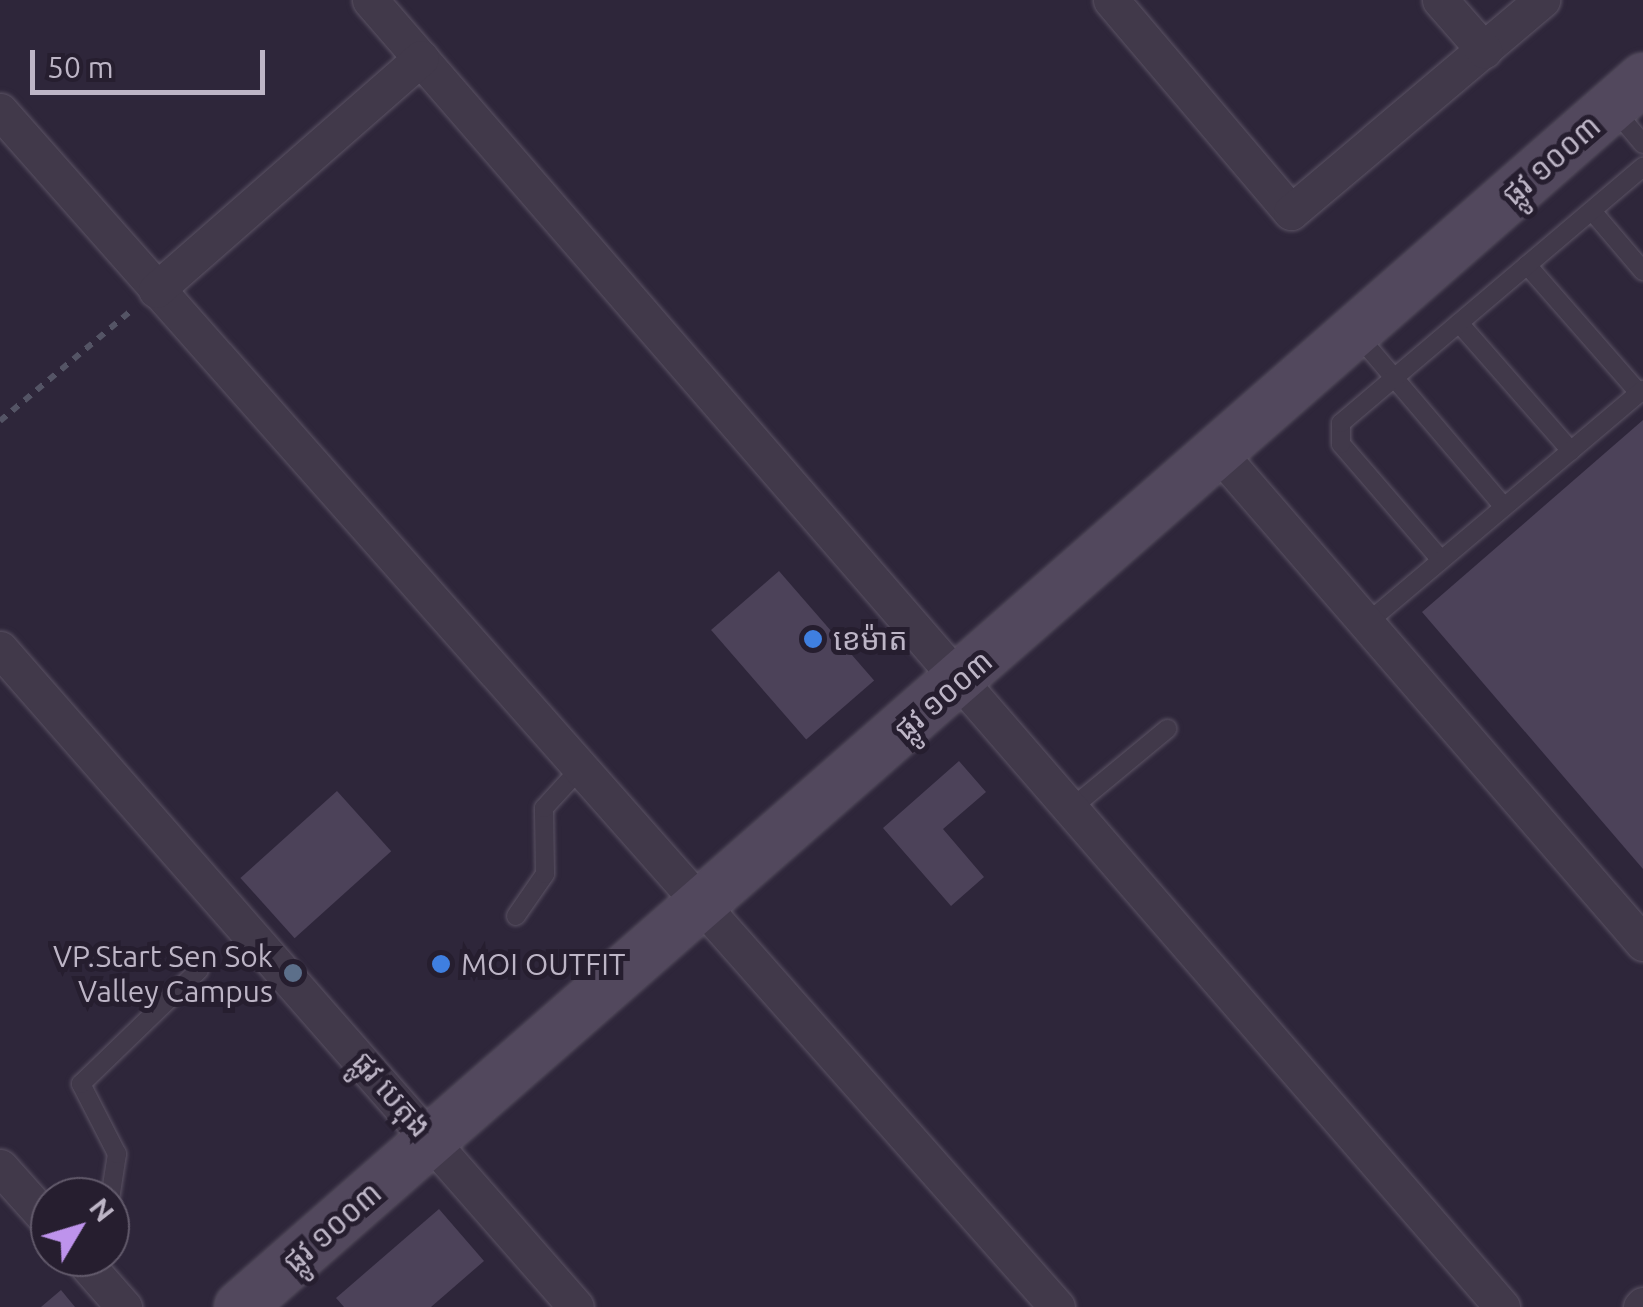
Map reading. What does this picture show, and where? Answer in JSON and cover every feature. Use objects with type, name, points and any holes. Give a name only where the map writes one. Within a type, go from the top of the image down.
[{"type":"street","points":[[370,0],[956,685],[1502,1307]]},
{"type":"street","points":[[1111,0],[1292,212],[1542,0]]},
{"type":"street","points":[[1440,0],[1484,50]]},
{"type":"street","points":[[156,290],[420,58]]},
{"type":"street","name":"ផ្លូវ ១០០៣","points":[[240,1307],[1356,333],[1633,110]]},
{"type":"street","points":[[0,111],[696,909],[1057,1307]]},
{"type":"street","points":[[1219,453],[1643,943]]},
{"type":"street","name":"ផ្លូវ បេតុង","points":[[0,649],[576,1307]]},
{"type":"street","points":[[0,1168],[30,1201]]},
{"type":"street","points":[[98,1277],[124,1307]]},
{"type":"lane","points":[[1441,560],[1338,434],[1394,378],[1643,167]]},
{"type":"lane","points":[[1592,211],[1643,271]]},
{"type":"lane","points":[[1367,623],[1641,391],[1527,265]]},
{"type":"lane","points":[[1459,323],[1571,451]]},
{"type":"lane","points":[[1356,333],[1504,507]]},
{"type":"lane","points":[[1068,812],[1167,729]]},
{"type":"lane","points":[[516,916],[545,874],[544,808],[577,772]]},
{"type":"lane","points":[[114,1177],[118,1154],[82,1084],[199,970]]},
{"type":"path","points":[[0,421],[156,290]]},
{"type":"building","points":[[1643,420],[1643,869],[1422,612]]},
{"type":"building","points":[[779,571],[874,680],[806,739],[711,630]]},
{"type":"building","points":[[959,761],[986,792],[943,829],[984,877],[951,906],[883,828]]},
{"type":"building","points":[[337,791],[391,851],[295,938],[240,878]]},
{"type":"building","points":[[439,1209],[484,1261],[431,1307],[344,1307],[336,1298]]},
{"type":"building","points":[[61,1290],[75,1307],[41,1307]]},
{"type":"place","name":"ខេម៉ាត","points":[[813,639]]},
{"type":"place","name":"MOI OUTFIT","points":[[441,964]]},
{"type":"place","name":"VP.Start Sen Sok Valley Campus","points":[[293,973]]}]
